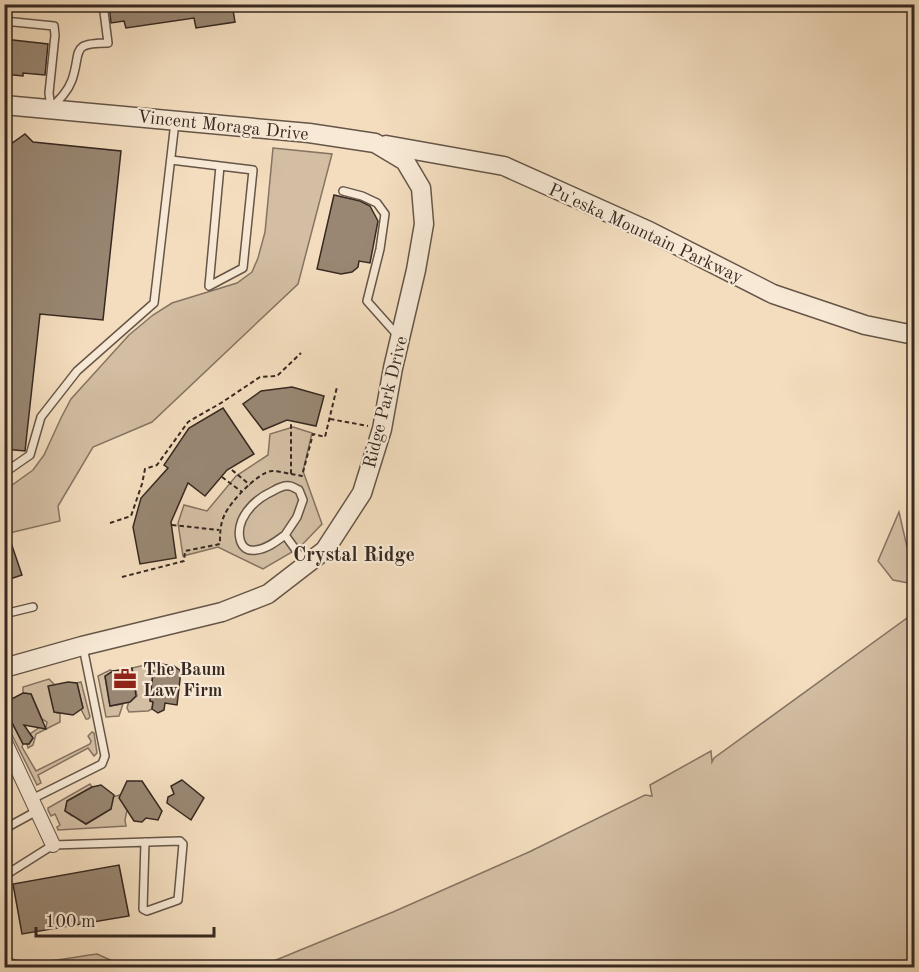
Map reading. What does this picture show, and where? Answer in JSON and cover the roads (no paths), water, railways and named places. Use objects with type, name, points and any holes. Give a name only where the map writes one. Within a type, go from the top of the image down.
[{"type":"street","name":"Vincent Moraga Drive","points":[[4,105],[309,133],[375,143],[405,161],[421,188]]},
{"type":"street","name":"Pu'eska Mountain Parkway","points":[[375,143],[504,166],[649,231],[773,294],[865,325],[915,335]]},
{"type":"street","name":"Ridge Park Drive","points":[[4,668],[82,646],[222,612],[268,594],[325,550],[362,493],[382,429],[424,224],[421,188]]},
{"type":"street","points":[[4,740],[9,764],[34,805],[53,845]]},
{"type":"lane","points":[[51,108],[67,91],[82,46],[91,43],[108,43],[103,4]]},
{"type":"lane","points":[[4,21],[54,26],[51,108]]},
{"type":"lane","points":[[4,473],[30,455],[41,417],[77,371],[154,303],[175,120]]},
{"type":"lane","points":[[171,160],[253,170],[243,268],[209,286],[220,166]]},
{"type":"lane","points":[[343,191],[377,203],[385,214],[380,249],[367,301],[400,339]]},
{"type":"lane","points":[[288,485],[299,490],[303,501],[297,518],[285,535],[267,547],[255,550],[247,549],[241,543],[239,531],[243,518],[258,498],[288,485]]},
{"type":"lane","points":[[285,535],[306,564]]},
{"type":"lane","points":[[4,614],[33,607]]},
{"type":"lane","points":[[4,829],[34,805],[100,765],[104,760],[82,646]]},
{"type":"lane","points":[[4,876],[53,845],[145,842],[180,841],[183,844],[178,900],[147,912],[143,909],[145,842]]},
{"type":"place","name":"The Baum Law Firm","points":[[125,679]]},
{"type":"district","name":"Crystal Ridge","points":[[354,554]]}]
